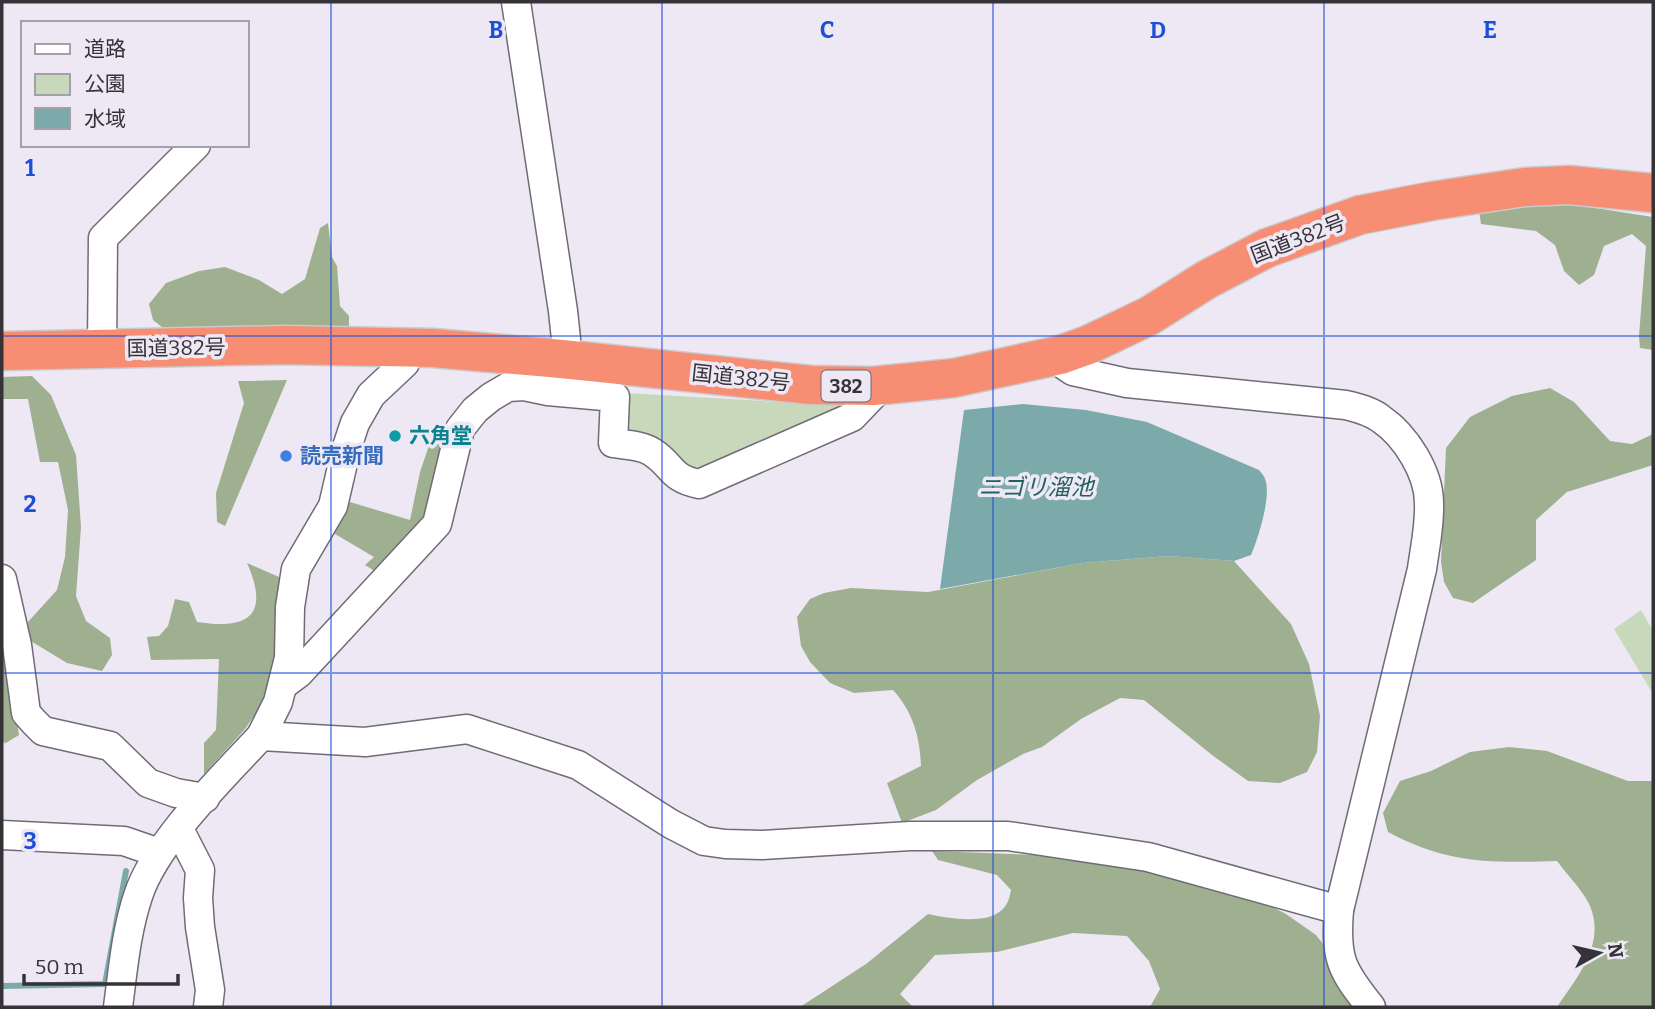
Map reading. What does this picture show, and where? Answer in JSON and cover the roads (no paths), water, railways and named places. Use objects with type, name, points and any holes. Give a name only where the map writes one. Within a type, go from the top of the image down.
[{"type":"highway","name":"国道382号","points":[[2,351],[285,345],[409,348],[562,359],[811,385],[873,386],[954,378],[1060,355],[1129,326],[1267,248],[1360,215],[1524,187],[1569,185],[1653,193]]},
{"type":"street","points":[[516,2],[563,310],[566,339],[562,359]]},
{"type":"street","points":[[102,349],[103,238],[193,147]]},
{"type":"street","points":[[118,1007],[129,928],[135,905],[159,853],[261,736],[273,714],[289,658],[290,607],[296,569],[333,506],[355,423],[371,395],[405,363],[409,348]]},
{"type":"street","points":[[1060,355],[1064,365],[1073,371],[1127,383],[1346,405],[1363,409],[1390,426],[1409,448],[1424,475],[1429,500],[1428,533],[1422,569],[1339,911],[1338,950],[1354,986],[1371,1007]]},
{"type":"street","points":[[283,685],[299,673],[437,524],[460,429],[475,410],[508,387],[524,386],[615,397],[612,443],[651,450],[675,476],[699,484],[852,417],[873,395],[873,386]]},
{"type":"street","points":[[2,579],[17,645],[26,713],[43,732],[110,746],[148,783],[176,793],[205,798]]},
{"type":"street","points":[[261,736],[365,743],[467,729],[578,765],[671,824],[705,841],[762,845],[910,836],[1008,836],[1148,857],[1339,911]]},
{"type":"street","points":[[179,829],[200,870],[198,898],[210,990],[208,1007]]},
{"type":"street","points":[[2,835],[124,841],[159,853]]},
{"type":"water","name":"ニゴリ溜池","points":[[1023,404],[1086,410],[1147,422],[1259,470],[1265,479],[1267,495],[1251,555],[1234,561],[1168,556],[1083,563],[940,589],[964,410]]},
{"type":"waterway","points":[[2,986],[105,984],[126,871]]},
{"type":"place","name":"六角堂","points":[[395,436]]},
{"type":"place","name":"読売新聞","points":[[286,456]]}]
